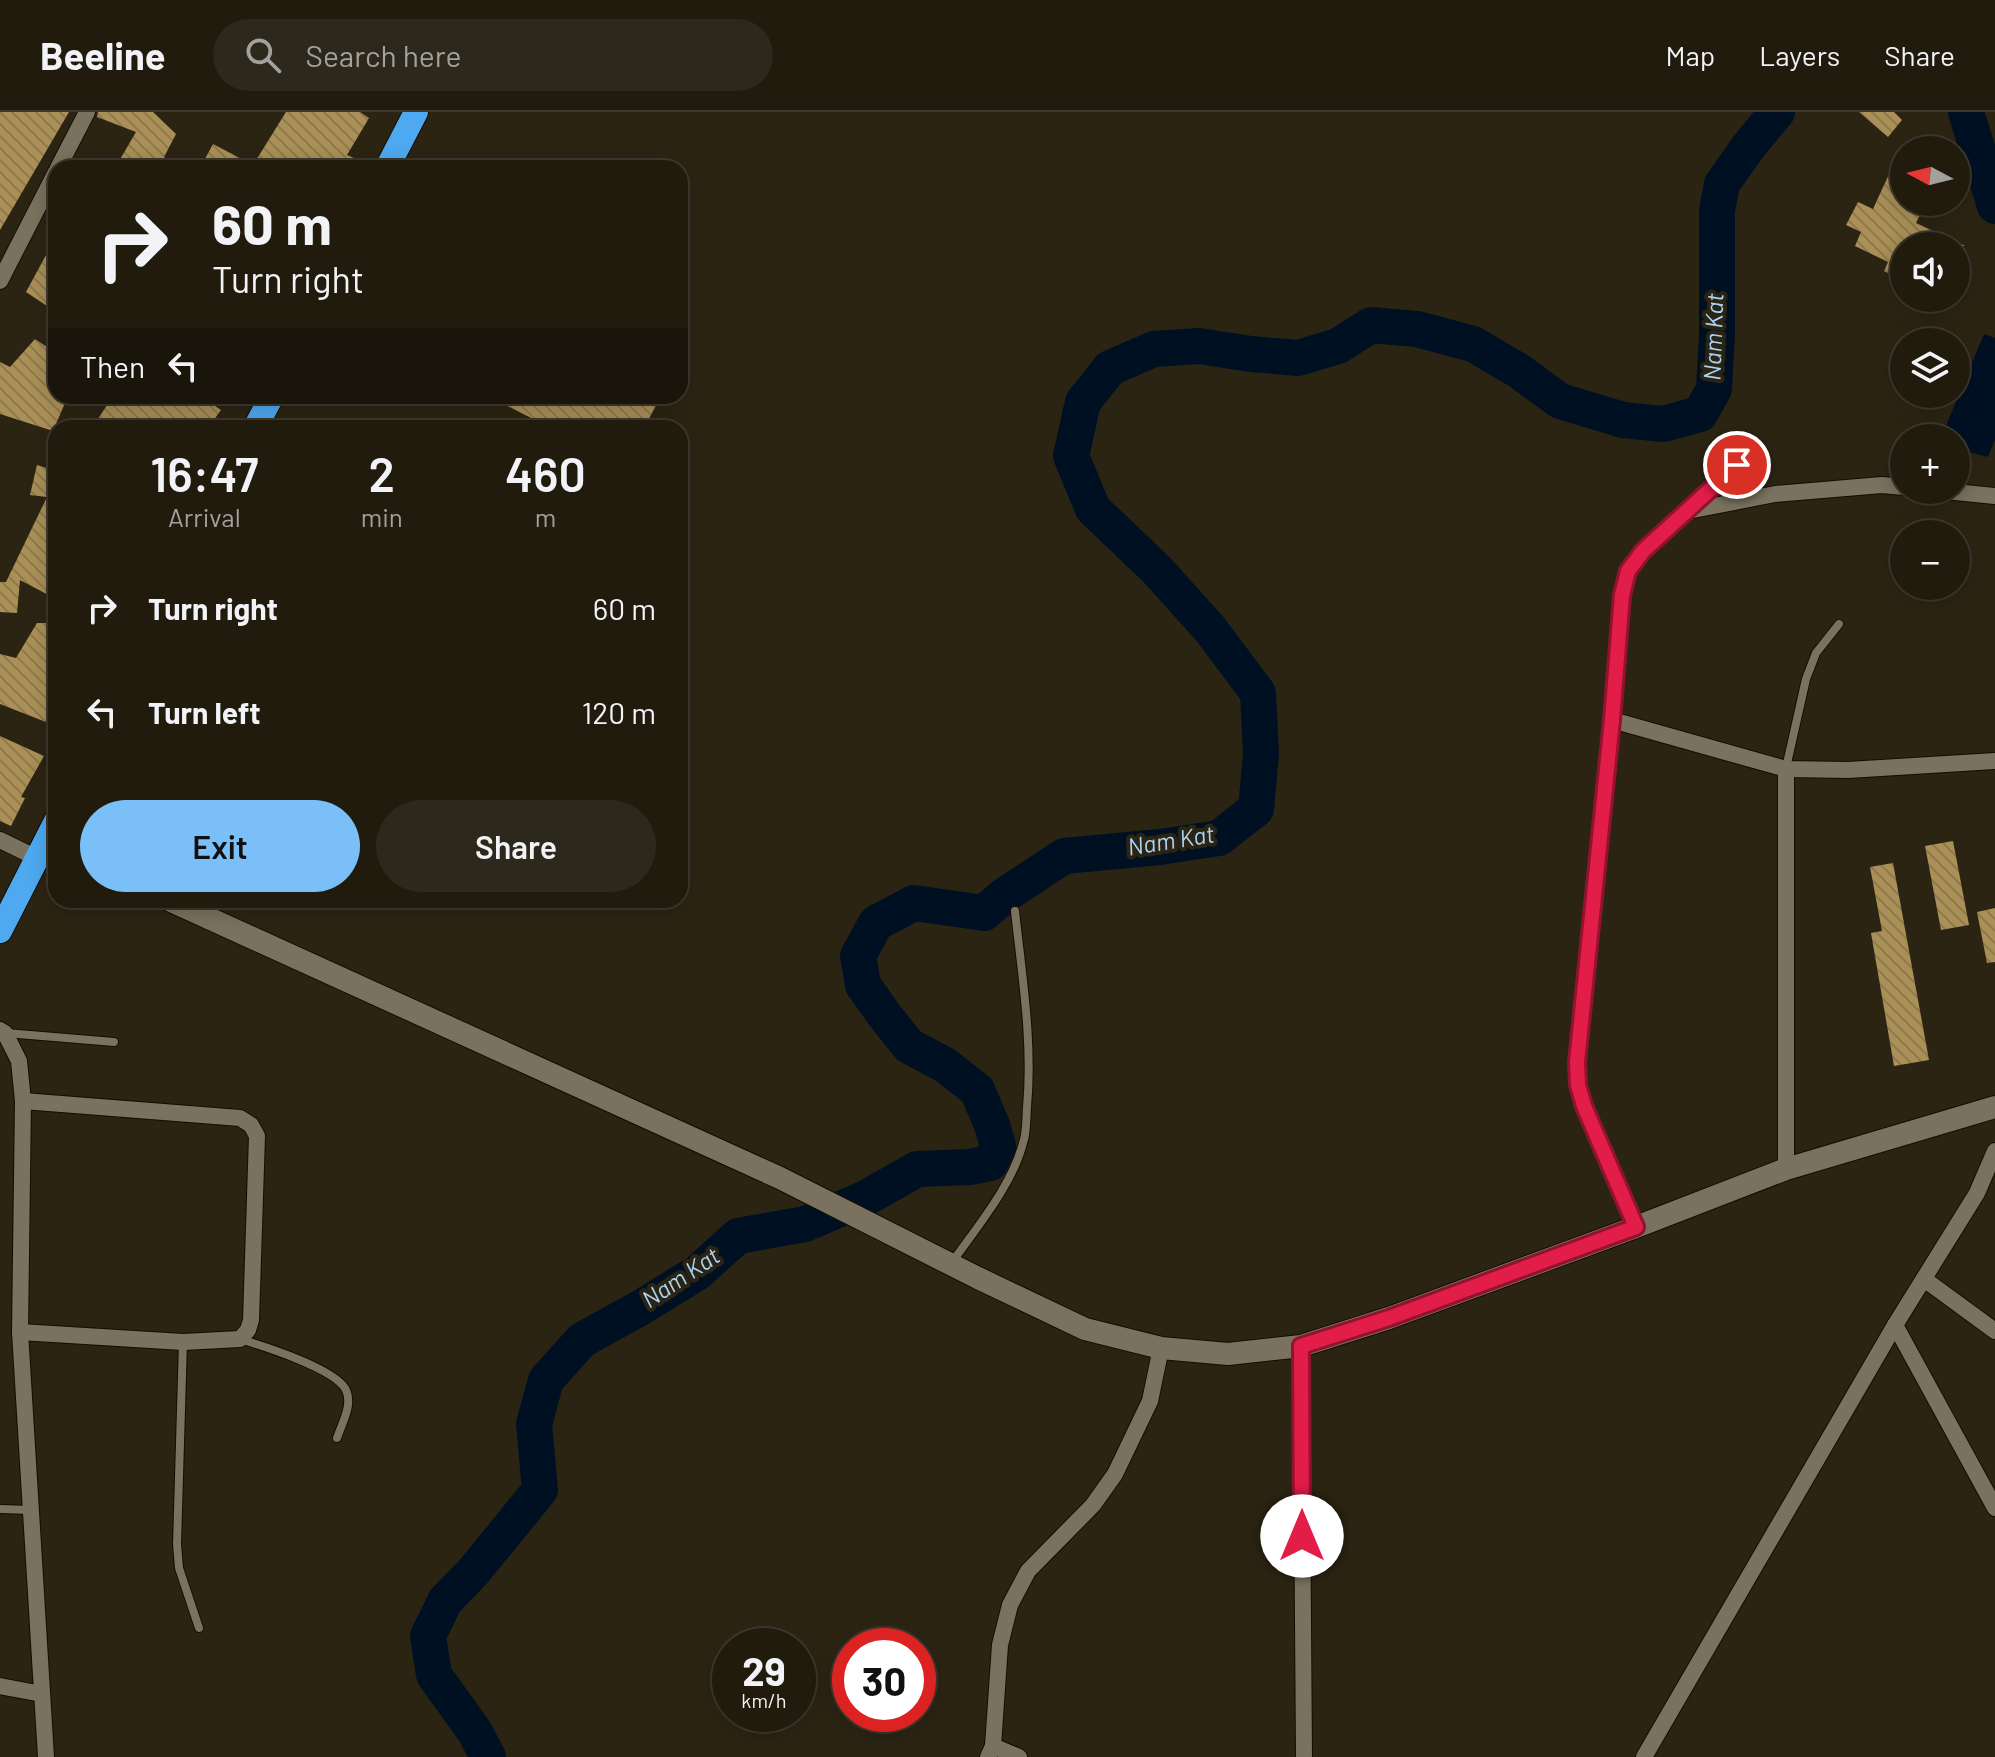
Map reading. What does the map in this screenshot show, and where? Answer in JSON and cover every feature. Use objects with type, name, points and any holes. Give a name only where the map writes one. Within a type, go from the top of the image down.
[{"type":"highway","points":[[391,160],[416,112]]},
{"type":"highway","points":[[0,931],[46,850]]},
{"type":"street","points":[[62,160],[87,112]]},
{"type":"street","points":[[0,281],[48,188]]},
{"type":"street","points":[[1636,1227],[1584,1106],[1578,1085],[1577,1062],[1622,595],[1628,571],[1643,551],[1737,465]]},
{"type":"street","points":[[1687,511],[1775,494],[1890,486]]},
{"type":"street","points":[[1970,494],[1995,496]]},
{"type":"street","points":[[1612,720],[1786,769],[1848,770],[1995,761]]},
{"type":"street","points":[[1786,769],[1786,1169]]},
{"type":"street","points":[[0,840],[46,850]]},
{"type":"street","points":[[187,908],[780,1178],[1085,1329],[1161,1348],[1228,1354],[1301,1346],[1389,1318],[1786,1169],[1995,1107]]},
{"type":"street","points":[[3,1032],[19,1061],[23,1101],[20,1332],[46,1757]]},
{"type":"street","points":[[20,1332],[183,1342],[240,1339],[248,1330],[251,1320],[257,1136],[251,1125],[240,1118],[23,1101]]},
{"type":"street","points":[[1644,1757],[1895,1325],[1977,1193],[1995,1151]]},
{"type":"street","points":[[1924,1279],[1995,1331]]},
{"type":"street","points":[[1895,1325],[1995,1508]]},
{"type":"street","points":[[1301,1346],[1304,1757]]},
{"type":"street","points":[[1019,1757],[991,1751],[1000,1645],[1010,1605],[1028,1571],[1093,1505],[1115,1474],[1150,1401],[1161,1348]]},
{"type":"street","points":[[0,1686],[42,1694]]},
{"type":"lane","points":[[1786,769],[1806,679],[1816,653],[1839,624]]},
{"type":"lane","points":[[951,1265],[999,1194],[1024,1142],[1030,1078],[1025,995],[1015,911]]},
{"type":"lane","points":[[3,1032],[114,1042]]},
{"type":"lane","points":[[240,1339],[286,1353],[339,1380],[347,1390],[349,1405],[337,1438]]},
{"type":"lane","points":[[183,1342],[177,1544],[179,1568],[199,1628]]},
{"type":"lane","points":[[0,1509],[31,1510]]},
{"type":"water","points":[[1984,334],[1995,338],[1995,440],[1988,457],[1970,452],[1970,424],[1947,424],[1953,408],[1970,408],[1970,368]]},
{"type":"building","points":[[0,112],[69,112],[0,230]]},
{"type":"building","points":[[98,112],[153,112],[176,134],[164,157],[169,160],[120,160],[136,132],[97,117]]},
{"type":"building","points":[[286,112],[360,112],[369,118],[347,155],[358,160],[256,160]]},
{"type":"building","points":[[1859,112],[1894,112],[1902,120],[1888,137]]},
{"type":"building","points":[[213,144],[243,160],[204,160]]},
{"type":"building","points":[[1890,172],[1890,216],[1920,216],[1916,223],[1935,232],[1890,232],[1890,274],[1884,271],[1888,262],[1855,246],[1861,232],[1846,225],[1858,202],[1873,209]]},
{"type":"building","points":[[46,255],[48,307],[26,292]]},
{"type":"building","points":[[35,339],[48,348],[48,404],[65,404],[58,420],[48,420],[48,429],[0,414],[0,362],[10,367]]},
{"type":"building","points":[[108,404],[216,404],[221,410],[214,420],[97,420]]},
{"type":"building","points":[[504,404],[657,404],[648,420],[535,420]]},
{"type":"building","points":[[37,465],[48,468],[48,595],[20,580],[17,613],[0,612],[0,582],[6,582],[47,497],[30,495]]},
{"type":"building","points":[[37,623],[48,623],[48,723],[0,704],[0,654],[16,658]]},
{"type":"building","points":[[0,736],[44,756],[21,797],[25,798],[11,826],[0,821]]},
{"type":"building","points":[[1953,841],[1969,925],[1941,930],[1925,846]]},
{"type":"building","points":[[1893,863],[1929,1060],[1894,1066],[1871,933],[1882,931],[1870,867]]},
{"type":"building","points":[[1995,908],[1995,962],[1987,963],[1977,912]]},
{"type":"waterway","name":"Nam Kat","points":[[488,1757],[475,1732],[434,1675],[428,1636],[445,1601],[474,1571],[540,1490],[534,1424],[546,1380],[582,1340],[697,1273],[738,1236],[805,1224],[866,1198],[917,1169],[990,1163],[998,1146],[977,1090],[945,1065],[909,1046],[863,985],[858,956],[876,923],[914,903],[984,913],[1005,895],[1064,856],[1219,838],[1256,809],[1261,754],[1258,693],[1210,629],[1157,570],[1093,509],[1071,456],[1083,402],[1110,368],[1154,349],[1199,346],[1298,358],[1338,346],[1371,325],[1417,329],[1473,344],[1519,371],[1560,401],[1623,420],[1663,424],[1700,414],[1714,389],[1717,211],[1722,184],[1777,112]]},
{"type":"waterway","name":"Nam Kat","points":[[1966,112],[1995,206]]},
{"type":"route","points":[[1302,1536],[1301,1346],[1389,1318],[1636,1227],[1584,1106],[1578,1085],[1577,1062],[1622,595],[1628,571],[1643,551],[1737,465]]}]
